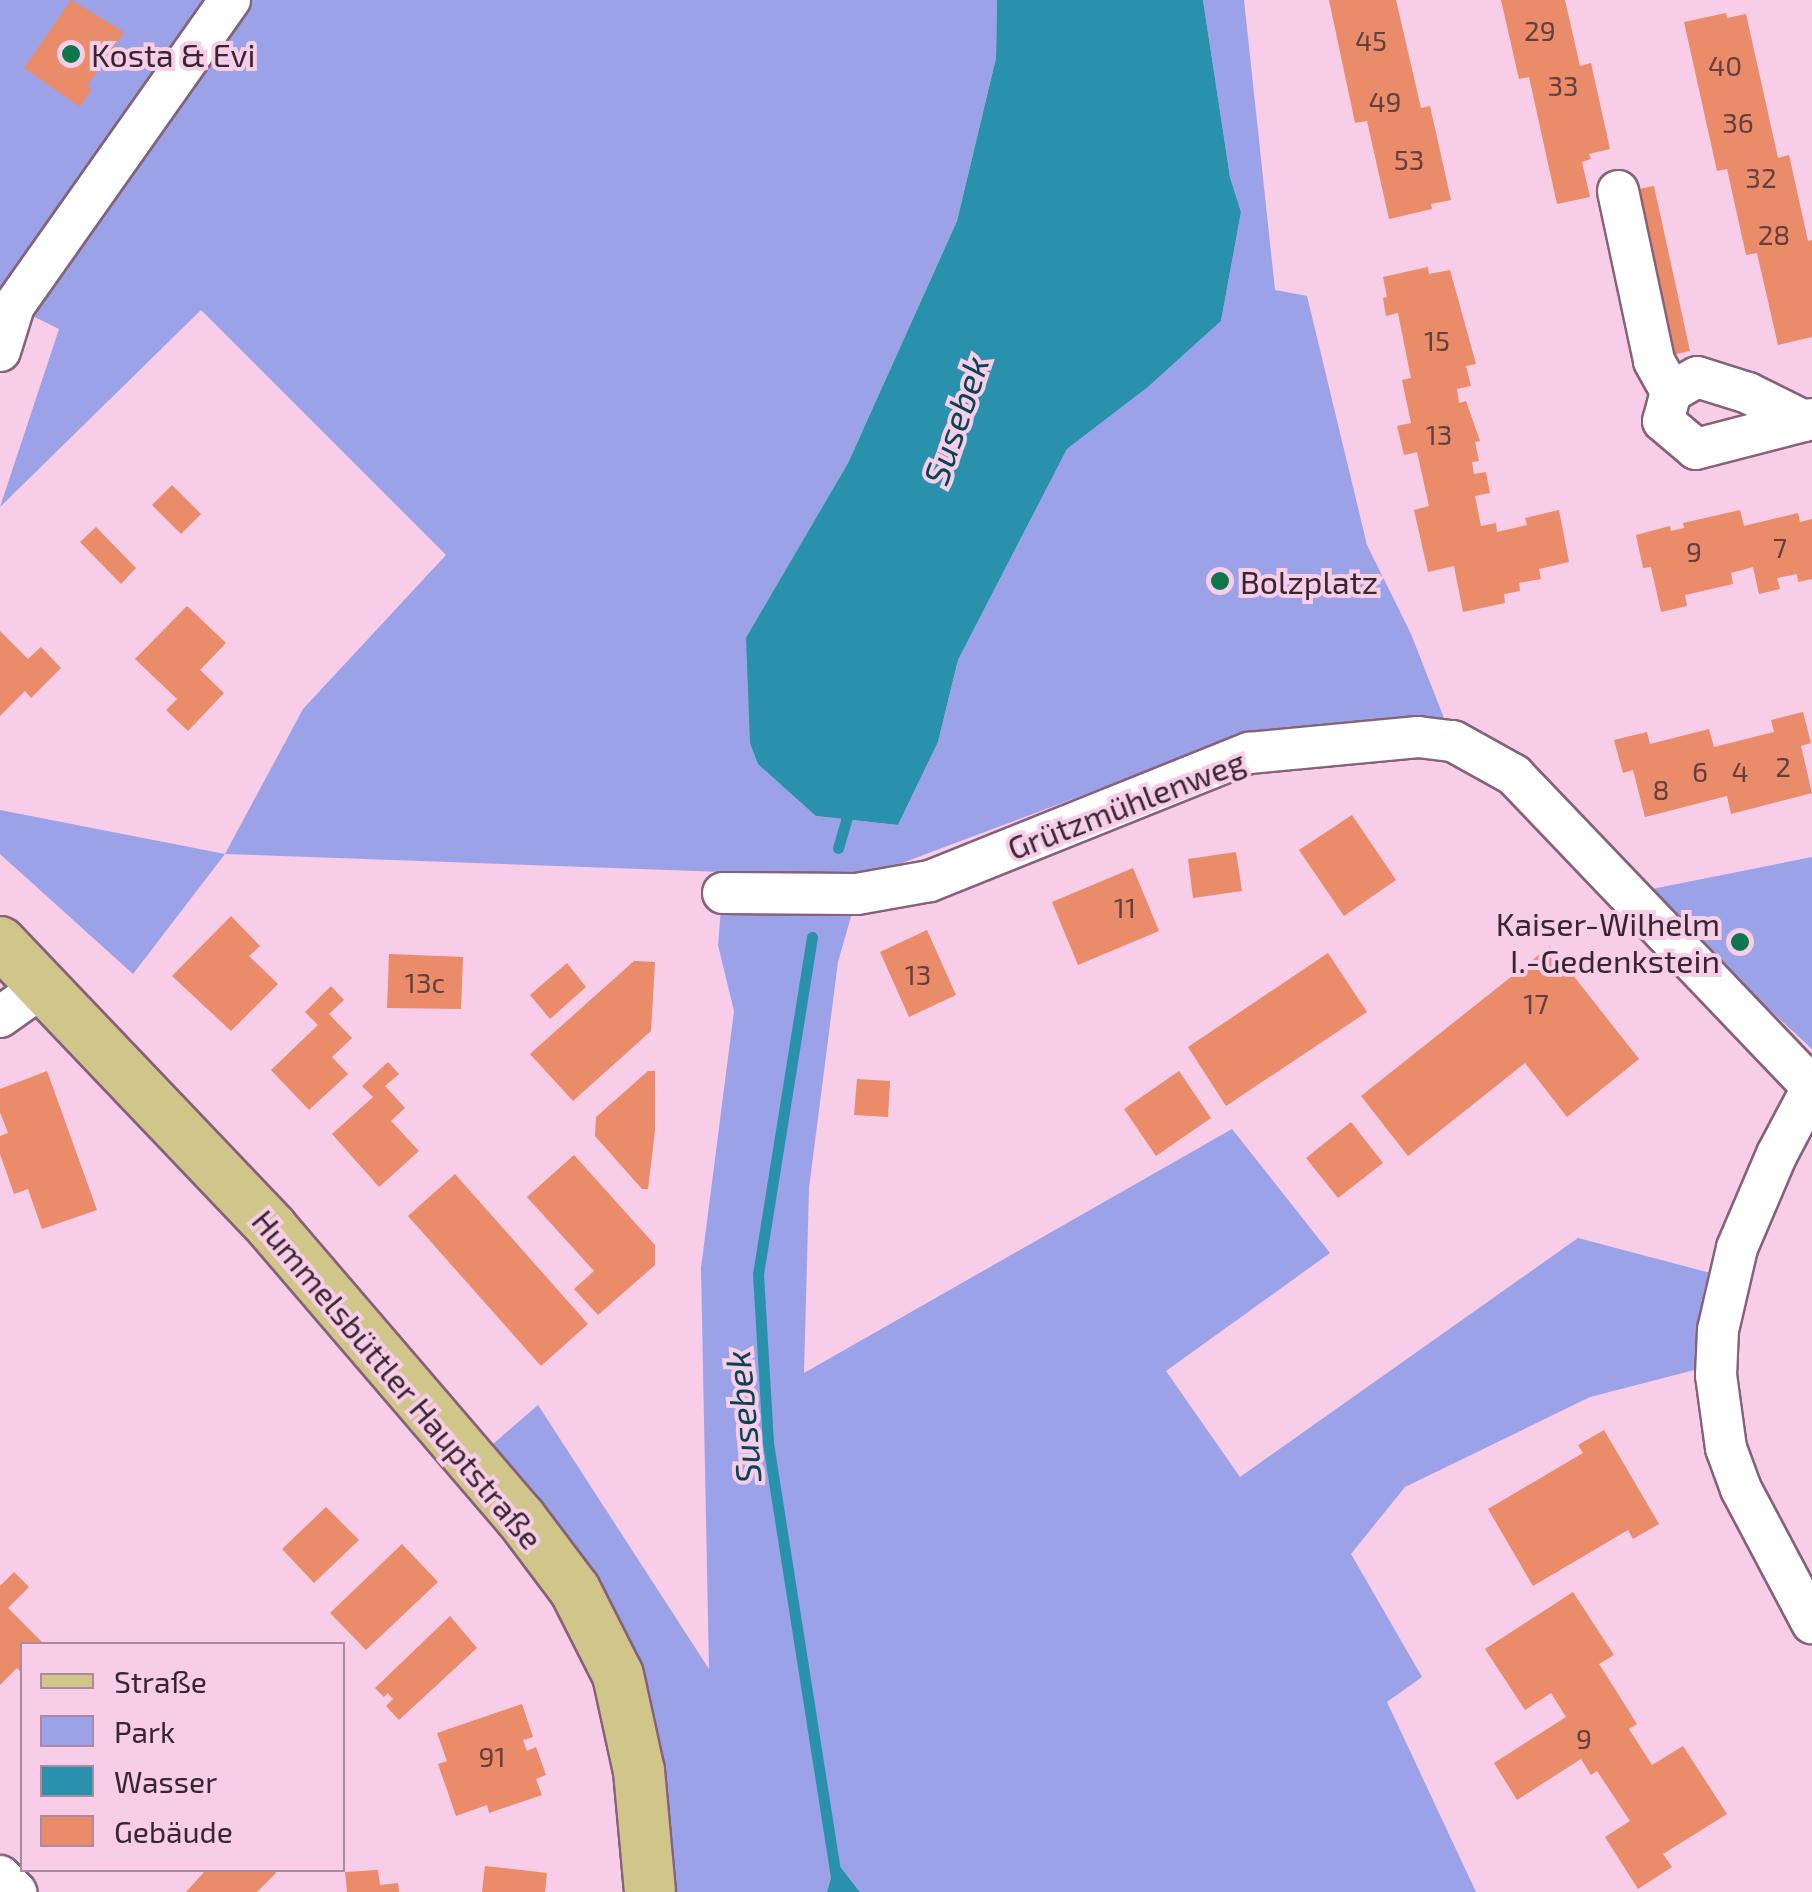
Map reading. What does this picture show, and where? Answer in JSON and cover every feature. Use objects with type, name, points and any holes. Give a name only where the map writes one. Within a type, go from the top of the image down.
[{"type":"main road","name":"Hummelsbüttler Hauptstraße","points":[[0,942],[45,985],[298,1257],[520,1516],[575,1590],[618,1675],[639,1771],[650,1892]]},
{"type":"street","points":[[0,351],[14,306],[230,0]]},
{"type":"street","points":[[1618,190],[1654,361],[1670,392],[1663,421],[1696,449],[1808,420]]},
{"type":"street","points":[[1670,392],[1698,378],[1748,393],[1808,420]]},
{"type":"street","name":"Grützmühlenweg","points":[[723,893],[857,894],[930,881],[1250,753],[1418,737],[1453,741],[1514,775],[1812,1087]]},
{"type":"street","points":[[0,1017],[45,985]]},
{"type":"street","points":[[1812,1087],[1776,1154],[1737,1248],[1718,1330],[1716,1375],[1726,1448],[1741,1489],[1812,1622]]},
{"type":"street","points":[[0,1876],[16,1892]]},
{"type":"green space","points":[[0,0],[997,0],[996,58],[957,221],[848,463],[746,639],[816,816],[898,825],[938,742],[958,660],[1067,449],[1148,387],[1221,321],[1241,212],[1230,177],[1203,0],[1244,0],[1275,290],[1307,296],[1367,545],[1411,634],[1453,741],[1248,733],[862,878],[838,962],[809,1188],[804,1373],[1232,1129],[1330,1253],[1166,1371],[1240,1477],[1578,1238],[1718,1275],[1706,1367],[1590,1397],[1405,1487],[1351,1554],[1422,1677],[1387,1702],[1476,1892],[860,1892],[837,1862],[827,1892],[654,1892],[624,1671],[471,1463],[538,1405],[709,1669],[701,1268],[734,1011],[718,945],[724,872],[225,854],[303,709],[446,555],[201,310],[0,507],[59,329],[0,300]]},
{"type":"green space","points":[[0,810],[225,854],[133,974],[0,854]]},
{"type":"green space","points":[[1812,857],[1812,1049],[1642,891]]},
{"type":"water","points":[[997,0],[1203,0],[1230,177],[1241,212],[1221,321],[1148,387],[1067,449],[958,660],[938,742],[898,825],[816,816],[758,764],[750,743],[746,638],[848,463],[957,221],[996,58]]},
{"type":"water","points":[[836,1861],[860,1892],[827,1892]]},
{"type":"building","points":[[71,0],[124,32],[87,86],[92,89],[80,107],[24,68]]},
{"type":"building","points":[[1329,0],[1396,0],[1421,108],[1430,106],[1451,200],[1431,204],[1432,209],[1389,219],[1367,121],[1355,123]]},
{"type":"building","points":[[1501,0],[1565,0],[1580,66],[1591,63],[1610,149],[1589,154],[1591,159],[1582,162],[1590,197],[1557,204],[1529,77],[1519,79]]},
{"type":"building","points":[[1726,13],[1727,18],[1746,14],[1778,158],[1789,155],[1808,241],[1812,240],[1812,337],[1778,345],[1757,253],[1746,255],[1727,169],[1717,171],[1684,22]]},
{"type":"building","points":[[1654,186],[1690,351],[1659,358],[1624,192]]},
{"type":"building","points":[[1428,267],[1429,274],[1450,270],[1476,364],[1466,366],[1471,386],[1457,389],[1459,403],[1466,401],[1480,441],[1475,442],[1479,461],[1472,462],[1474,474],[1486,472],[1490,493],[1475,496],[1481,526],[1496,523],[1497,532],[1527,525],[1525,518],[1559,510],[1569,562],[1539,569],[1541,579],[1519,583],[1520,591],[1504,594],[1505,603],[1463,612],[1454,566],[1428,572],[1414,510],[1429,506],[1417,452],[1404,455],[1397,426],[1411,423],[1402,380],[1411,378],[1398,313],[1386,316],[1383,298],[1387,297],[1383,277]]},
{"type":"building","points":[[172,485],[201,514],[181,534],[152,505]]},
{"type":"building","points":[[1740,510],[1744,526],[1798,513],[1800,522],[1812,519],[1812,579],[1798,582],[1797,574],[1777,578],[1780,589],[1759,594],[1753,567],[1731,573],[1733,584],[1685,595],[1687,606],[1661,612],[1651,567],[1643,568],[1636,535],[1670,526],[1671,531],[1684,528],[1683,523]]},
{"type":"building","points":[[96,527],[136,568],[121,584],[80,542]]},
{"type":"building","points":[[187,606],[226,643],[200,670],[224,693],[188,731],[166,710],[177,699],[135,659]]},
{"type":"building","points":[[0,631],[28,659],[41,647],[61,668],[31,698],[25,691],[0,716]]},
{"type":"building","points":[[1803,712],[1811,743],[1801,746],[1812,793],[1731,814],[1727,796],[1645,817],[1633,770],[1623,773],[1614,740],[1647,732],[1650,744],[1709,729],[1714,747],[1774,732],[1771,720]]},
{"type":"building","points":[[1352,815],[1396,880],[1344,916],[1299,850]]},
{"type":"building","points":[[1236,852],[1242,891],[1193,898],[1188,859]]},
{"type":"building","points":[[1133,868],[1159,931],[1078,965],[1052,902]]},
{"type":"building","points":[[231,916],[260,946],[249,956],[278,984],[231,1031],[172,976]]},
{"type":"building","points":[[927,930],[956,995],[909,1017],[880,952]]},
{"type":"building","points":[[1550,946],[1639,1059],[1567,1117],[1525,1063],[1408,1156],[1361,1096]]},
{"type":"building","points":[[1328,953],[1367,1012],[1226,1106],[1188,1047]]},
{"type":"building","points":[[389,954],[463,957],[461,1009],[387,1008]]},
{"type":"building","points":[[634,961],[655,962],[651,1031],[573,1101],[530,1054]]},
{"type":"building","points":[[567,963],[586,987],[550,1019],[530,995]]},
{"type":"building","points":[[331,986],[344,1000],[329,1014],[352,1038],[332,1057],[348,1074],[309,1110],[271,1070],[318,1025],[305,1012]]},
{"type":"building","points":[[388,1062],[399,1074],[385,1086],[405,1108],[391,1121],[419,1151],[379,1187],[332,1134],[373,1097],[362,1086]]},
{"type":"building","points":[[47,1071],[97,1210],[42,1229],[28,1189],[14,1194],[0,1154],[0,1136],[8,1133],[0,1112],[0,1089]]},
{"type":"building","points":[[648,1071],[655,1071],[655,1130],[648,1189],[642,1189],[595,1136],[596,1117]]},
{"type":"building","points":[[1179,1071],[1211,1118],[1156,1156],[1124,1109]]},
{"type":"building","points":[[857,1079],[890,1081],[888,1117],[854,1115]]},
{"type":"building","points":[[1351,1122],[1383,1163],[1338,1198],[1306,1158]]},
{"type":"building","points":[[574,1155],[655,1245],[655,1265],[598,1315],[574,1289],[594,1271],[527,1197]]},
{"type":"building","points":[[455,1174],[588,1324],[541,1366],[408,1216]]},
{"type":"building","points":[[1604,1430],[1659,1524],[1633,1539],[1628,1530],[1533,1586],[1488,1509],[1583,1453],[1578,1445]]},
{"type":"building","points":[[326,1507],[359,1540],[314,1583],[282,1549]]},
{"type":"building","points":[[402,1544],[438,1582],[366,1650],[330,1613]]},
{"type":"building","points":[[14,1572],[29,1587],[8,1608],[42,1642],[20,1642],[20,1671],[17,1668],[0,1685],[0,1586]]},
{"type":"building","points":[[1573,1592],[1614,1655],[1599,1664],[1637,1724],[1629,1729],[1652,1765],[1683,1746],[1727,1814],[1663,1854],[1672,1867],[1638,1889],[1605,1837],[1630,1821],[1597,1771],[1591,1775],[1581,1759],[1517,1800],[1494,1763],[1566,1717],[1551,1693],[1525,1710],[1485,1649]]},
{"type":"building","points":[[450,1616],[477,1648],[399,1720],[386,1706],[393,1699],[375,1688]]},
{"type":"building","points":[[522,1704],[533,1737],[523,1740],[527,1751],[536,1747],[546,1775],[536,1779],[542,1795],[489,1813],[487,1805],[456,1816],[438,1764],[447,1761],[437,1733]]},
{"type":"building","points":[[485,1866],[547,1873],[545,1892],[482,1892]]},
{"type":"building","points":[[378,1870],[380,1885],[398,1883],[399,1892],[347,1892],[345,1872]]},
{"type":"building","points":[[204,1872],[276,1873],[257,1892],[186,1892]]},
{"type":"waterway","name":"Susebek","points":[[838,848],[850,807]]},
{"type":"waterway","name":"Susebek","points":[[812,937],[758,1274],[768,1443],[838,1892]]},
{"type":"place","name":"Kosta & Evi","points":[[71,54]]},
{"type":"place","name":"Bolzplatz","points":[[1220,581]]},
{"type":"place","name":"Kaiser-Wilhelm I.-Gedenkstein","points":[[1740,942]]}]
